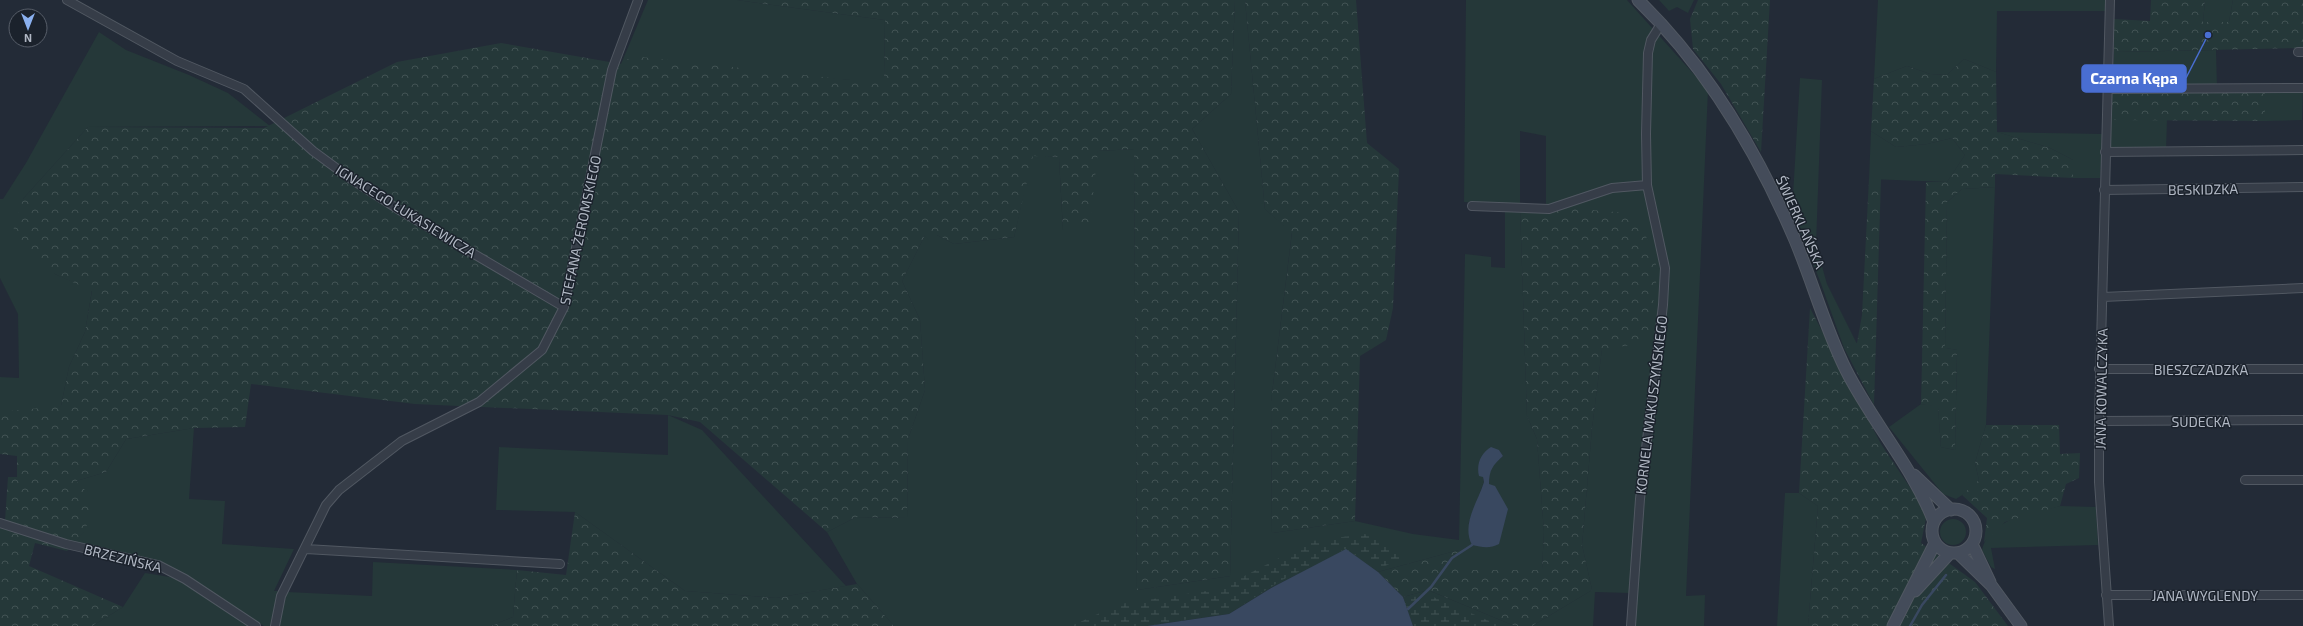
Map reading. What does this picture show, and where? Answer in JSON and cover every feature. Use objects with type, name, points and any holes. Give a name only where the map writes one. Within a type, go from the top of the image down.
[{"type":"street","name":"IGNACEGO ŁUKASIEWICZA","points":[[67,0],[177,61],[244,89],[313,151],[351,179],[401,211],[564,308]]},
{"type":"street","name":"STEFANA ŻEROMSKIEGO","points":[[275,626],[281,596],[306,549],[326,505],[339,490],[402,441],[479,402],[542,350],[564,308],[612,70],[638,0]]},
{"type":"street","name":"ŚWIERKLAŃSKA","points":[[1638,0],[1661,24],[1699,69],[1735,122],[1791,230],[1826,324],[1846,371],[1869,412],[1910,472],[1934,522]]},
{"type":"street","name":"JANA KOWALCZYKA","points":[[2109,626],[2099,482],[2099,370],[2103,297],[2104,190],[2110,0]]},
{"type":"street","name":"KORNELA MAKUSZYŃSKIEGO","points":[[1631,626],[1640,499],[1662,317],[1666,268],[1647,185],[1646,134],[1648,53],[1651,40],[1661,24]]},
{"type":"street","points":[[2108,89],[2303,88]]},
{"type":"street","points":[[2105,152],[2303,150]]},
{"type":"street","points":[[1472,206],[1549,209],[1612,188],[1647,185]]},
{"type":"street","name":"BESKIDZKA","points":[[2104,190],[2303,187]]},
{"type":"street","points":[[2103,297],[2303,288]]},
{"type":"street","name":"BIESZCZADZKA","points":[[2099,370],[2303,368]]},
{"type":"street","name":"SUDECKA","points":[[2099,421],[2303,420]]},
{"type":"street","name":"ŚWIERKLAŃSKA","points":[[1910,472],[1951,510]]},
{"type":"street","points":[[2245,480],[2303,480]]},
{"type":"street","points":[[1893,626],[1910,595],[1934,543],[1932,530],[1934,522],[1941,514],[1951,510],[1963,512],[1974,522],[1976,531],[1972,544],[1966,550],[1954,553],[1941,550],[1934,543]]},
{"type":"street","name":"BRZEZIŃSKA","points":[[0,523],[66,544],[158,565],[185,579],[256,626]]},
{"type":"street","points":[[1972,544],[1991,585],[2021,626]]},
{"type":"street","points":[[306,549],[560,564]]},
{"type":"street","points":[[1954,553],[1991,585]]},
{"type":"street","points":[[1910,595],[1954,553]]},
{"type":"street","name":"JANA WYGLENDY","points":[[2106,595],[2303,595]]},
{"type":"green space","points":[[648,0],[737,0],[885,20],[884,80],[850,80],[621,64]]},
{"type":"green space","points":[[737,0],[1235,0],[1231,94],[1192,129],[1239,212],[1230,576],[1137,590],[1134,149],[1098,151],[1090,222],[1063,230],[1059,157],[1033,156],[1014,237],[954,244],[937,235],[925,235],[902,281],[920,320],[925,390],[908,439],[907,518],[856,517],[827,532],[700,422],[668,415],[415,404],[251,384],[245,427],[194,428],[126,439],[106,472],[76,481],[91,496],[86,530],[67,551],[35,543],[29,566],[123,607],[92,626],[0,626],[0,520],[5,521],[8,477],[17,477],[17,456],[0,454],[0,412],[61,406],[69,367],[85,332],[92,291],[55,274],[13,231],[23,199],[88,127],[264,128],[397,62],[501,43],[621,64],[632,56],[850,80],[884,79],[885,20]]},
{"type":"green space","points":[[1235,0],[1245,0],[1265,209],[1292,232],[1271,402],[1272,533],[1355,521],[1413,534],[1459,540],[1465,254],[1491,257],[1491,267],[1505,268],[1505,205],[1464,202],[1466,0],[1627,0],[1708,90],[1686,596],[1705,595],[1704,626],[1628,626],[1630,593],[1595,592],[1593,626],[1532,626],[1592,590],[1582,545],[1592,428],[1602,348],[1546,206],[1546,136],[1520,131],[1520,206],[1527,416],[1537,439],[1544,532],[1542,570],[1459,570],[1459,550],[1378,572],[1346,550],[1273,587],[1229,614],[1147,626],[894,626],[857,584],[827,532],[856,517],[907,518],[908,439],[925,390],[920,320],[902,281],[925,235],[937,235],[954,244],[1014,237],[1032,155],[1059,157],[1063,230],[1098,151],[1134,149],[1137,590],[1230,576],[1239,212],[1192,129],[1231,94]],"holes":[[[1499,450],[1503,456],[1492,466],[1489,474],[1489,484],[1468,525],[1484,482],[1483,477]]]},
{"type":"green space","points":[[1245,0],[1356,0],[1367,143],[1399,169],[1393,308],[1386,340],[1360,356],[1355,521],[1272,533],[1271,402],[1292,233],[1265,209]]},
{"type":"green space","points":[[1659,0],[1694,0],[1688,13],[1677,7],[1669,11]]},
{"type":"green space","points":[[1698,0],[1770,0],[1761,152],[1721,84],[1693,49],[1690,19]]},
{"type":"green space","points":[[1878,0],[2105,0],[2105,11],[1997,11],[1996,72],[1964,59],[1947,75],[1930,74],[1907,66],[1874,79]]},
{"type":"green space","points":[[2151,0],[2205,0],[2203,22],[2229,22],[2233,0],[2303,0],[2303,48],[2114,52],[2114,19],[2150,21]]},
{"type":"green space","points":[[2205,0],[2233,0],[2229,22],[2203,22]]},
{"type":"green space","points":[[99,32],[126,50],[189,75],[228,93],[270,126],[88,127],[23,199],[55,274],[92,290],[85,332],[69,367],[61,406],[0,426],[0,377],[19,378],[18,314],[0,278],[0,199],[3,199],[26,163]]},
{"type":"green space","points":[[2216,50],[2217,88],[2112,89],[2114,52]]},
{"type":"green space","points":[[1964,59],[1996,72],[1997,132],[2050,148],[2073,160],[2073,178],[1995,174],[1995,187],[1962,189],[1947,202],[1945,348],[1957,350],[1955,450],[1941,447],[1938,407],[1921,404],[1926,182],[1947,182],[1965,155],[1952,138],[1927,144],[1896,147],[1871,131],[1874,79],[1907,66],[1930,74],[1947,75]]},
{"type":"green space","points":[[1800,78],[1822,80],[1816,245],[1827,284],[1857,344],[1844,348],[1820,281],[1792,212]]},
{"type":"green space","points":[[2265,88],[2303,88],[2302,120],[2265,121]]},
{"type":"green space","points":[[2265,88],[2265,121],[2111,120],[2111,89]]},
{"type":"green space","points":[[2167,119],[2166,152],[2110,152],[2111,120]]},
{"type":"green space","points":[[1871,131],[1896,147],[1927,144],[1952,138],[1965,155],[1947,182],[1869,179]]},
{"type":"green space","points":[[1997,132],[2103,134],[2100,178],[2073,178],[2073,160],[2050,148]]},
{"type":"green space","points":[[1869,179],[1881,179],[1874,405],[1844,348],[1857,343],[1862,315]]},
{"type":"green space","points":[[1995,187],[1986,425],[1975,463],[1979,480],[1970,490],[1956,499],[1943,494],[1889,427],[1921,404],[1938,406],[1941,447],[1955,450],[1957,350],[1945,348],[1947,202],[1962,189]]},
{"type":"green space","points":[[1520,206],[1546,206],[1638,214],[1658,270],[1647,343],[1602,349],[1592,428],[1582,545],[1592,590],[1532,626],[1515,626],[1428,590],[1403,597],[1378,572],[1459,550],[1459,570],[1542,570],[1544,532],[1537,439],[1527,416]]},
{"type":"green space","points":[[1810,308],[1881,444],[1927,513],[1921,543],[1975,582],[2008,626],[1808,626],[1818,506],[1799,493]]},
{"type":"green space","points":[[668,415],[702,430],[846,586],[776,598],[685,591],[575,512],[496,510],[499,447],[668,455]]},
{"type":"green space","points":[[1986,425],[2059,425],[2060,454],[2080,453],[2079,478],[2066,484],[2060,506],[2005,522],[1984,542],[1987,518],[1962,495],[1979,480],[1975,463]]},
{"type":"green space","points":[[194,428],[189,499],[225,501],[222,544],[294,549],[274,591],[278,591],[270,626],[264,626],[171,567],[152,559],[75,542],[86,529],[76,481],[106,472],[126,439]]},
{"type":"green space","points":[[1785,493],[1799,493],[1818,506],[1808,626],[1777,626]]},
{"type":"green space","points":[[2060,506],[2096,507],[2098,545],[1991,548],[1995,569],[1991,567],[1982,550],[1986,539],[1993,531],[2014,519]]},
{"type":"green space","points":[[575,512],[685,591],[776,598],[857,584],[894,626],[491,626],[513,617],[517,570],[566,575]]},
{"type":"green space","points":[[1953,519],[1962,523],[1966,532],[1962,541],[1953,545],[1944,541],[1940,532],[1944,523]]},
{"type":"green space","points":[[1365,534],[1406,556],[1379,569],[1345,549],[1282,580],[1229,613],[1144,626],[1071,626],[1120,604],[1219,589],[1312,541]]},
{"type":"green space","points":[[373,562],[517,570],[513,617],[491,626],[280,626],[280,615],[287,592],[372,596]]},
{"type":"green space","points":[[145,573],[176,578],[249,626],[92,626],[123,607]]},
{"type":"green space","points":[[1428,590],[1515,626],[1413,626],[1403,597]]},
{"type":"green space","points":[[1431,596],[1501,626],[1413,626],[1404,600],[1411,597]]},
{"type":"water","points":[[1491,447],[1499,450],[1503,456],[1492,468],[1489,484],[1495,486],[1508,509],[1499,544],[1492,547],[1486,547],[1472,545],[1468,529],[1469,521],[1484,482],[1483,477],[1479,476],[1478,472],[1480,459],[1484,452]]},
{"type":"water","points":[[1346,549],[1378,572],[1403,597],[1413,626],[1147,626],[1229,614],[1273,587]]},
{"type":"waterway","points":[[1408,609],[1431,587],[1452,558],[1472,545]]},
{"type":"waterway","points":[[1910,626],[1922,605],[1946,575]]},
{"type":"place","name":"Czarna Kępa","points":[[2208,35]]}]
